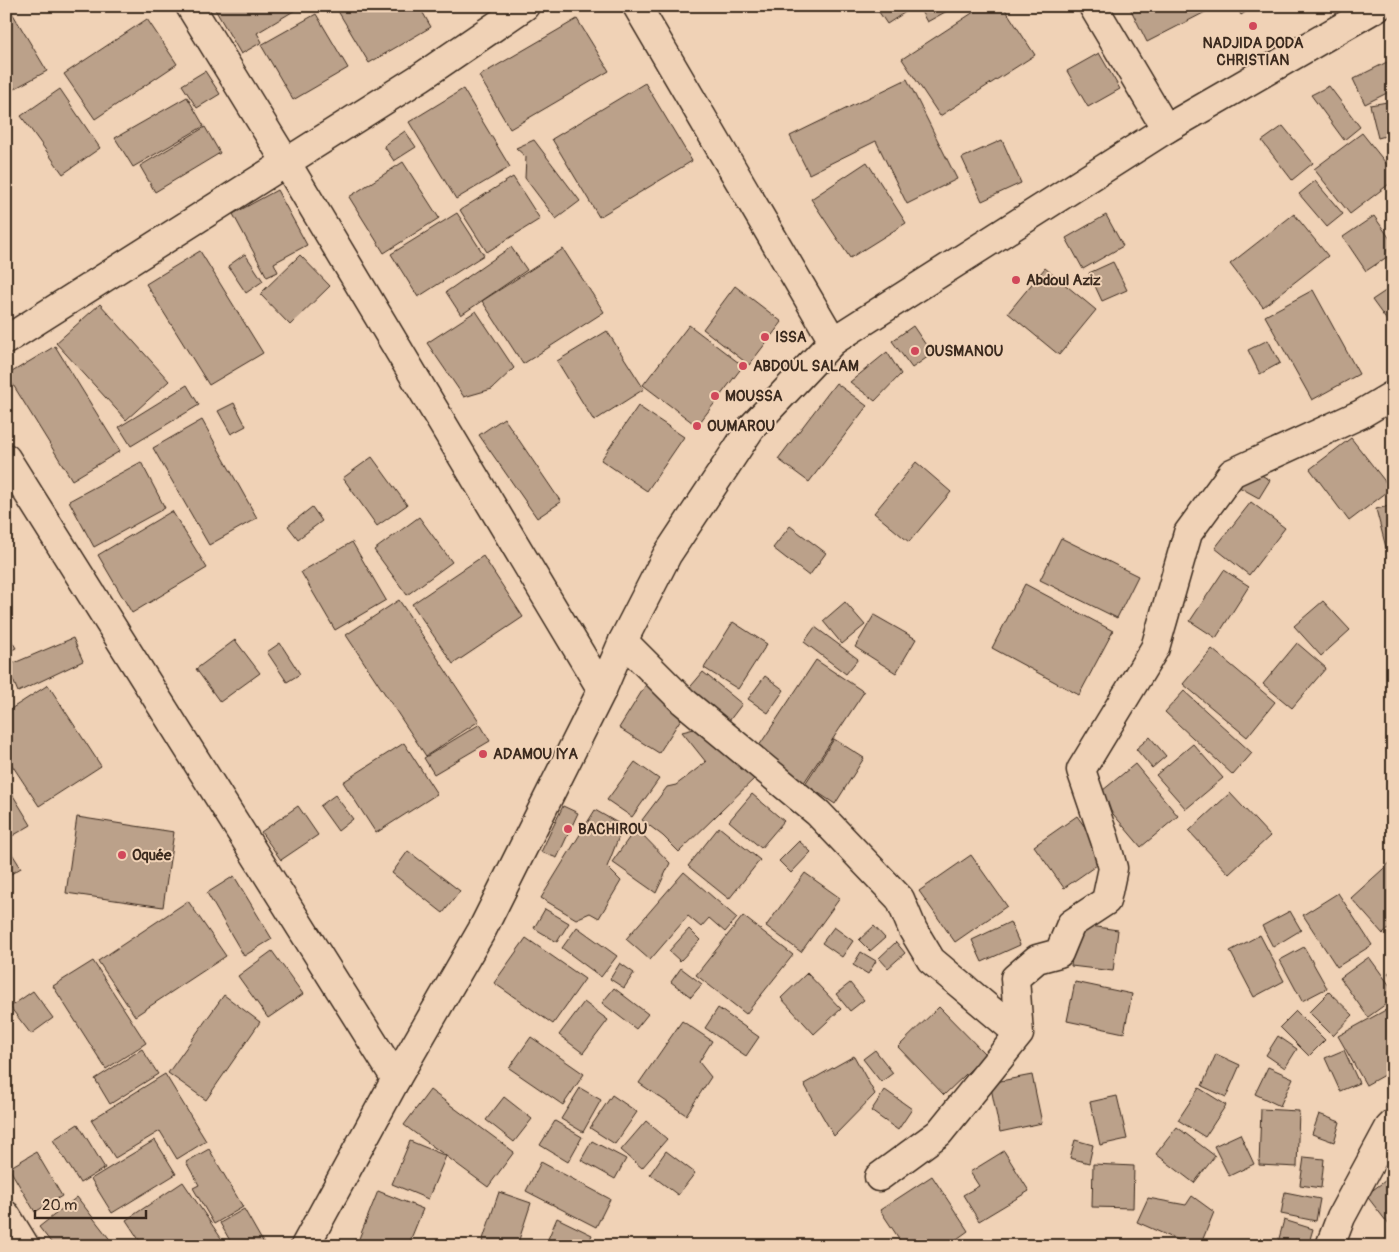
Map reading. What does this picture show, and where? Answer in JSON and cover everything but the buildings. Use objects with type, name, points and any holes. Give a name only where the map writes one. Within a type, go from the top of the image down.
[{"type":"street","points":[[190,6],[286,162],[602,690]]},
{"type":"street","points":[[6,340],[421,77],[524,6]]},
{"type":"street","points":[[637,6],[832,341]]},
{"type":"street","points":[[1093,6],[1166,129]]},
{"type":"street","points":[[305,1246],[396,1079],[482,930],[602,690],[623,641],[667,554],[751,428],[832,341],[1166,129],[1379,6]]},
{"type":"street","points":[[879,1177],[939,1132],[1019,1034],[1015,978],[1037,959],[1059,953],[1071,924],[1106,901],[1113,868],[1106,840],[1081,770],[1154,648],[1188,533],[1232,473],[1361,414],[1393,395]]},
{"type":"street","points":[[6,458],[396,1079]]},
{"type":"street","points":[[623,641],[684,701],[818,813],[900,899],[913,930],[931,960],[1019,1034]]},
{"type":"street","points":[[1330,1246],[1341,1217],[1389,1128],[1393,1124]]},
{"type":"street","points":[[6,1215],[25,1246]]},
{"type":"place","name":"NADJIDA DODA CHRISTIAN","points":[[1253,26]]},
{"type":"place","name":"Abdoul Aziz","points":[[1016,280]]},
{"type":"place","name":"ISSA","points":[[765,337]]},
{"type":"place","name":"OUSMANOU","points":[[915,351]]},
{"type":"place","name":"ABDOUL SALAM","points":[[743,366]]},
{"type":"place","name":"MOUSSA","points":[[715,396]]},
{"type":"place","name":"OUMAROU","points":[[697,426]]},
{"type":"place","name":"ADAMOU IYA","points":[[483,754]]},
{"type":"place","name":"BACHIROU","points":[[568,829]]},
{"type":"place","name":"Oquée","points":[[122,855]]}]
